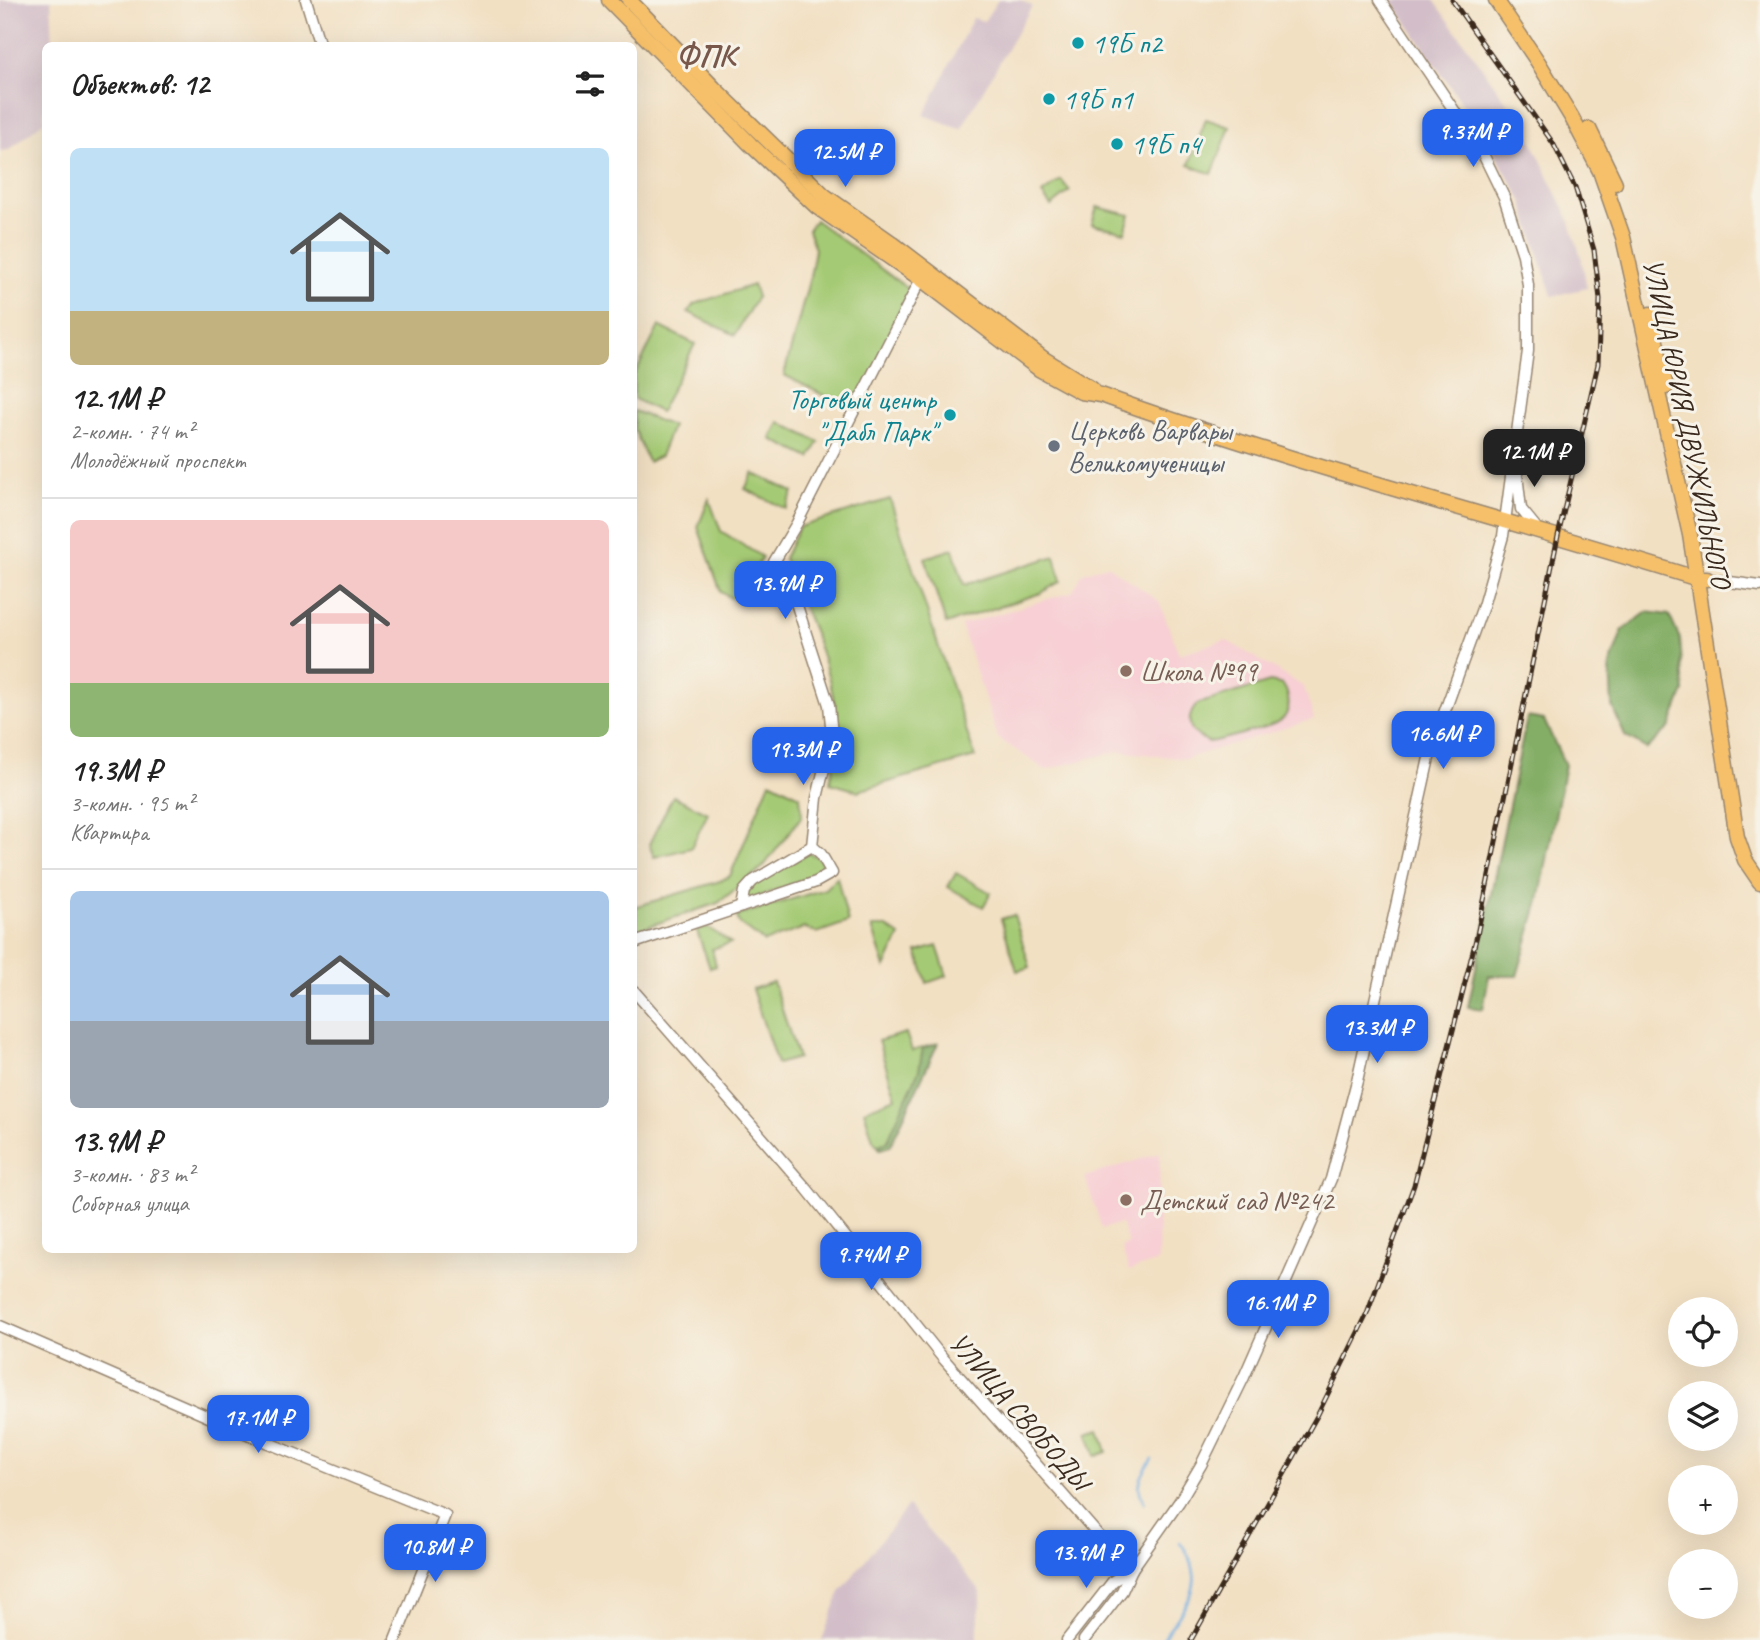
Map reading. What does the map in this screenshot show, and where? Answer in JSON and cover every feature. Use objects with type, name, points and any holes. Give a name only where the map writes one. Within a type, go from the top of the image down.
[{"type":"main road","points":[[609,0],[750,144],[817,207],[921,279],[1039,369],[1081,392],[1505,522],[1702,579]]},
{"type":"main road","points":[[629,0],[714,88],[825,196],[892,243],[1044,359],[1084,382],[1101,396]]},
{"type":"main road","name":"УЛИЦА ЮРИЯ ДВУЖИЛЬНОГО","points":[[1496,0],[1572,118],[1600,171],[1614,207],[1702,579],[1746,844],[1760,871]]},
{"type":"main road","name":"УЛИЦА ЮРИЯ ДВУЖИЛЬНОГО","points":[[1507,0],[1586,124],[1608,164],[1624,206],[1692,503],[1737,837],[1745,860],[1760,882]]},
{"type":"street","points":[[306,0],[319,42]]},
{"type":"street","points":[[1084,1640],[1122,1591],[1132,1569],[1179,1502],[1201,1465],[1244,1377],[1331,1179],[1352,1102],[1432,749],[1483,606],[1503,536],[1528,351],[1528,285],[1516,229],[1482,152],[1380,0]]},
{"type":"street","points":[[637,942],[816,882],[832,873],[813,846],[817,797],[832,735],[829,705],[790,584],[774,562],[803,512],[921,279]]},
{"type":"street","points":[[1516,454],[1521,509],[1539,531]]},
{"type":"street","points":[[1702,579],[1760,586]]},
{"type":"street","points":[[741,907],[744,891],[753,881],[813,846]]},
{"type":"street","name":"УЛИЦА СВОБОДЫ","points":[[637,994],[807,1189],[942,1357],[1107,1545],[1132,1569]]},
{"type":"street","points":[[0,1326],[445,1515],[396,1640]]},
{"type":"street","points":[[1067,1640],[1113,1581],[1132,1569]]},
{"type":"shaded area","points":[[0,0],[51,0],[53,42],[42,42],[42,123],[9,150],[0,151]]},
{"type":"shaded area","points":[[998,0],[1020,0],[1032,6],[961,129],[924,115],[973,18],[984,21]]},
{"type":"shaded area","points":[[1391,0],[1434,0],[1527,131],[1569,219],[1587,288],[1552,296],[1522,200],[1486,138]]},
{"type":"shaded area","name":"Школа №99","points":[[1107,565],[1159,601],[1179,654],[1226,640],[1304,687],[1314,719],[1185,759],[1118,751],[1046,770],[998,738],[961,625],[1072,592],[1083,573]]},
{"type":"shaded area","name":"Детский сад №242","points":[[1160,1153],[1158,1261],[1129,1271],[1121,1247],[1128,1244],[1121,1223],[1102,1229],[1085,1177]]},
{"type":"shaded area","points":[[908,1506],[981,1592],[977,1640],[822,1640],[840,1592]]},
{"type":"green space","points":[[1206,119],[1230,127],[1212,174],[1189,165]]},
{"type":"green space","points":[[1061,180],[1070,191],[1051,206],[1042,194]]},
{"type":"green space","points":[[1097,207],[1130,215],[1125,232],[1092,224]]},
{"type":"green space","points":[[815,220],[914,293],[854,411],[784,375],[810,277],[815,249],[808,230]]},
{"type":"green space","points":[[753,285],[757,297],[735,335],[688,312],[694,304]]},
{"type":"green space","points":[[659,326],[695,344],[660,412],[637,400],[637,370]]},
{"type":"green space","points":[[637,412],[672,426],[660,456],[648,462],[637,436]]},
{"type":"green space","points":[[779,422],[819,442],[810,458],[771,439]]},
{"type":"green space","points":[[753,473],[793,492],[786,509],[745,489]]},
{"type":"green space","points":[[709,499],[721,531],[762,557],[738,602],[721,592],[698,527]]},
{"type":"green space","points":[[890,499],[975,757],[858,791],[830,783],[837,740],[833,696],[819,647],[784,558],[799,527]]},
{"type":"green space","points":[[953,549],[964,585],[1055,556],[1061,581],[1041,593],[946,624],[925,558]]},
{"type":"green space","points":[[1647,612],[1669,615],[1680,639],[1684,691],[1670,727],[1647,749],[1625,736],[1612,706],[1610,666],[1622,631]]},
{"type":"green space","points":[[1270,682],[1283,685],[1287,694],[1287,713],[1280,721],[1257,730],[1209,742],[1193,731],[1190,716],[1197,704]]},
{"type":"green space","points":[[1527,717],[1544,720],[1565,765],[1539,901],[1517,976],[1489,976],[1483,1009],[1468,1007]]},
{"type":"green space","points":[[770,781],[800,796],[802,816],[763,867],[718,903],[637,930],[637,906],[730,876]]},
{"type":"green space","points":[[673,796],[708,813],[691,848],[654,857],[649,844]]},
{"type":"green space","points":[[808,853],[819,857],[826,871],[745,902],[747,891],[754,884]]},
{"type":"green space","points":[[956,873],[991,893],[983,907],[948,887]]},
{"type":"green space","points":[[837,877],[848,922],[817,933],[804,928],[764,942],[739,923],[737,916],[825,889]]},
{"type":"green space","points":[[1014,915],[1030,967],[1017,971],[1001,919]]},
{"type":"green space","points":[[707,927],[731,943],[712,949],[716,966],[710,968],[697,931]]},
{"type":"green space","points":[[872,927],[887,927],[900,936],[885,967]]},
{"type":"green space","points":[[937,946],[947,976],[927,983],[917,952]]},
{"type":"green space","points":[[773,982],[798,1058],[777,1064],[752,989]]},
{"type":"green space","points":[[906,1033],[912,1051],[938,1043],[890,1146],[880,1149],[873,1140],[864,1110],[896,1098],[878,1041]]},
{"type":"green space","points":[[938,1043],[890,1146],[880,1149],[878,1145],[887,1142],[919,1070],[923,1048]]},
{"type":"green space","points":[[1100,1429],[1107,1452],[1095,1456],[1088,1433]]},
{"type":"waterway","points":[[1144,1502],[1140,1485],[1142,1475],[1152,1459]]},
{"type":"waterway","points":[[1162,1640],[1192,1593],[1194,1570],[1180,1542]]},
{"type":"railway","points":[[1191,1640],[1318,1414],[1367,1314],[1414,1185],[1477,935],[1558,536],[1598,364],[1600,299],[1594,250],[1575,187],[1553,143],[1452,0]]},
{"type":"place","name":"19Б п2","points":[[1078,43]]},
{"type":"place","name":"19Б п1","points":[[1049,99]]},
{"type":"place","name":"19Б п4","points":[[1117,144]]},
{"type":"place","name":"Торговый центр \"Дабл Парк\"","points":[[950,415]]},
{"type":"place","name":"Церковь Варвары Великомученицы","points":[[1054,446]]},
{"type":"place","name":"Школа №99","points":[[1126,671]]},
{"type":"place","name":"Детский сад №242","points":[[1126,1200]]},
{"type":"district","name":"ФПК","points":[[706,55]]}]
